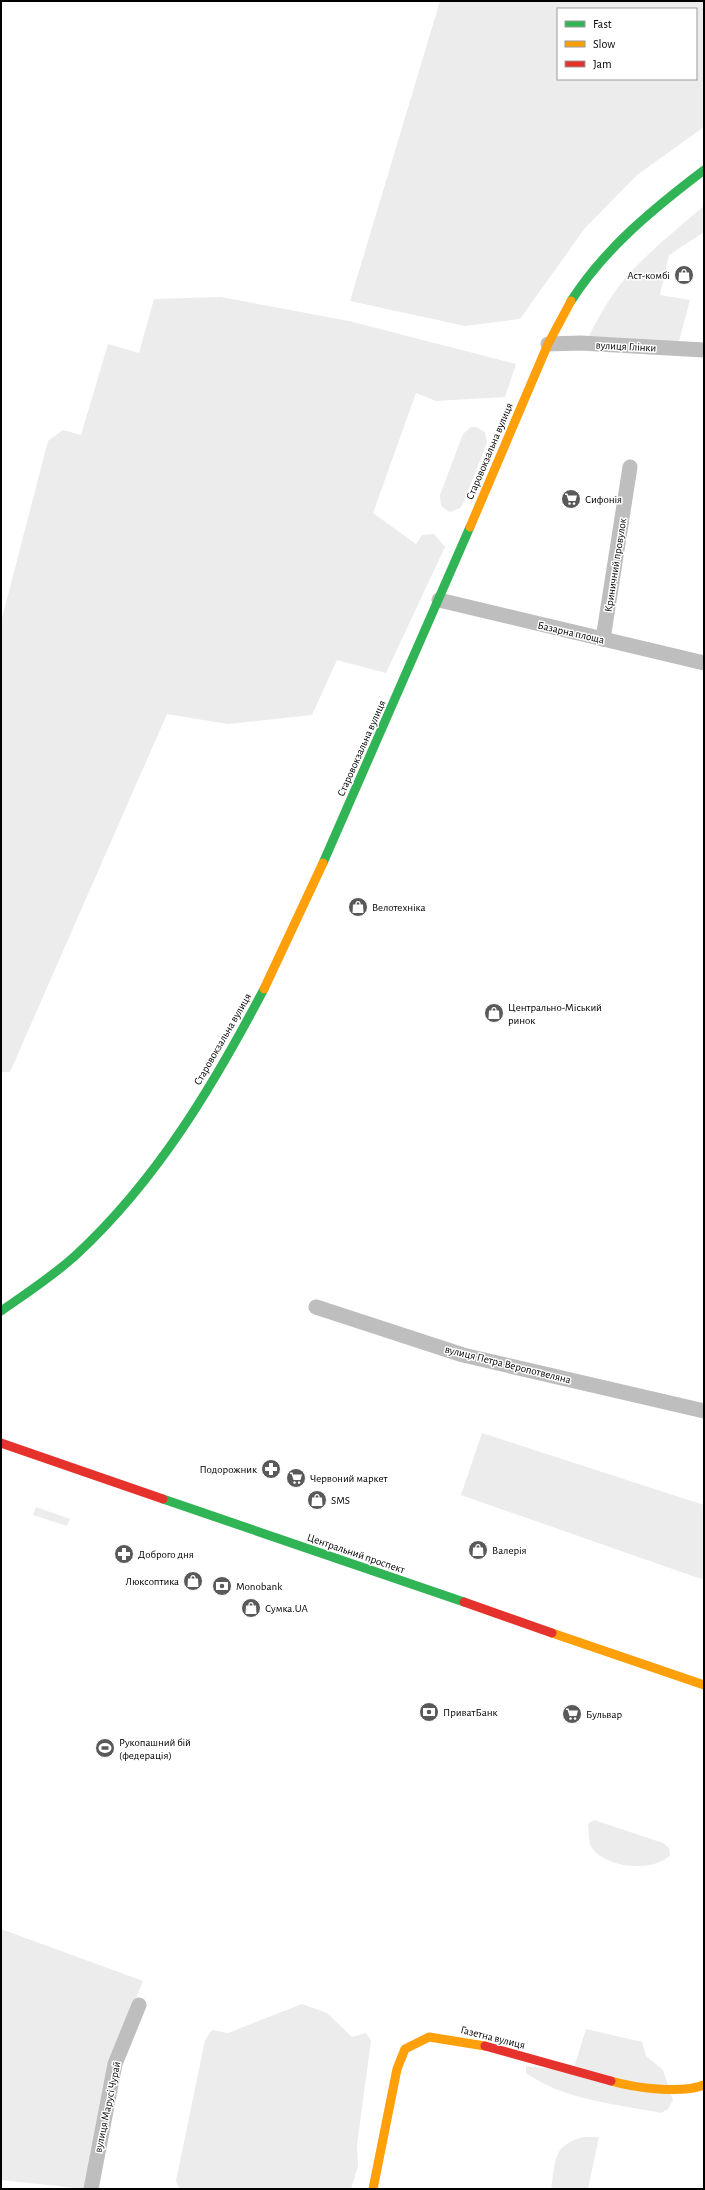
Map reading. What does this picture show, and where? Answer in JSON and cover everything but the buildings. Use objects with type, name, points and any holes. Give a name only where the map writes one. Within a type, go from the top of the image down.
[{"type":"main road","name":"Старовокзальна вулиця","points":[[1,1311],[58,1271],[81,1251],[122,1210],[154,1170],[183,1129],[252,1013],[294,930],[439,600],[548,344],[576,293],[612,250],[704,170]]},
{"type":"main road","name":"Центральний проспект","points":[[1,1443],[704,1685]]},
{"type":"main road","name":"Газетна вулиця","points":[[373,2189],[397,2069],[406,2049],[429,2037],[473,2043],[616,2084],[665,2089],[694,2089],[704,2086]]},
{"type":"street","name":"вулиця Глінки","points":[[548,344],[580,343],[704,350]]},
{"type":"street","name":"Криничний провулок","points":[[603,639],[630,467]]},
{"type":"street","name":"Базарна площа","points":[[439,600],[704,663]]},
{"type":"street","name":"вулиця Петра Веропотвеляна","points":[[316,1307],[463,1355],[704,1411]]},
{"type":"street","name":"вулиця Марусі Чурай","points":[[91,2189],[115,2064],[138,2005]]},
{"type":"shaded area","points":[[440,1],[704,1],[704,127],[637,175],[585,228],[520,319],[465,326],[350,301]]},
{"type":"shaded area","points":[[704,206],[704,232],[669,255],[660,295],[690,300],[678,345],[587,340],[606,306],[629,274],[656,247]]},
{"type":"shaded area","points":[[221,297],[349,321],[516,364],[505,397],[436,401],[416,393],[373,513],[416,544],[422,535],[434,534],[445,547],[386,673],[337,660],[312,715],[228,724],[167,714],[10,1072],[1,1072],[1,622],[48,441],[63,430],[81,435],[108,344],[139,353],[154,299]]},
{"type":"shaded area","points":[[471,427],[476,427],[485,432],[487,443],[463,504],[460,508],[450,512],[441,506],[440,495],[463,434]]},
{"type":"shaded area","points":[[482,1433],[704,1505],[704,1580],[461,1495]]},
{"type":"shaded area","points":[[36,1507],[70,1519],[67,1526],[33,1515]]},
{"type":"shaded area","points":[[594,1820],[663,1843],[669,1848],[670,1855],[662,1861],[642,1866],[618,1864],[608,1860],[599,1855],[591,1846],[588,1824]]},
{"type":"shaded area","points":[[1,1929],[143,1981],[109,2065],[85,2189],[1,2180]]},
{"type":"shaded area","points":[[302,2004],[327,2013],[352,2037],[366,2033],[371,2041],[357,2145],[358,2166],[351,2189],[180,2189],[176,2181],[205,2040],[212,2030],[228,2033]]},
{"type":"shaded area","points":[[586,2029],[642,2042],[646,2056],[663,2070],[673,2100],[668,2109],[661,2113],[591,2100],[557,2089],[526,2073],[526,2066],[573,2071]]},
{"type":"shaded area","points":[[584,2137],[599,2137],[588,2189],[551,2189],[557,2155],[566,2144]]},
{"type":"traffic: fast","points":[[571,301],[584,282],[615,246],[649,214],[704,170]]},
{"type":"traffic: fast","points":[[323,863],[470,527]]},
{"type":"traffic: fast","points":[[1,1311],[67,1263],[105,1226],[132,1195],[158,1163],[203,1096],[245,1025],[264,989]]},
{"type":"traffic: fast","points":[[163,1499],[464,1602]]},
{"type":"traffic: slow","points":[[470,527],[548,344],[571,301]]},
{"type":"traffic: slow","points":[[264,989],[323,863]]},
{"type":"traffic: slow","points":[[552,1633],[704,1685]]},
{"type":"traffic: slow","points":[[373,2189],[397,2069],[405,2049],[429,2037],[485,2046]]},
{"type":"traffic: slow","points":[[611,2081],[645,2088],[671,2090],[694,2088],[704,2085]]},
{"type":"traffic: jam","points":[[1,1443],[163,1499]]},
{"type":"traffic: jam","points":[[464,1602],[552,1633]]},
{"type":"traffic: jam","points":[[485,2046],[611,2081]]},
{"type":"place","name":"Аст-комбі","points":[[684,275]]},
{"type":"place","name":"Сифонія","points":[[571,499]]},
{"type":"place","name":"Велотехніка","points":[[358,907]]},
{"type":"place","name":"Центрально-Міський ринок","points":[[494,1013]]},
{"type":"place","name":"Подорожник","points":[[271,1469]]},
{"type":"place","name":"Червоний маркет","points":[[296,1478]]},
{"type":"place","name":"SMS","points":[[317,1500]]},
{"type":"place","name":"Валерія","points":[[478,1550]]},
{"type":"place","name":"Доброго дня","points":[[124,1554]]},
{"type":"place","name":"Люксоптика","points":[[193,1581]]},
{"type":"place","name":"Monobank","points":[[222,1586]]},
{"type":"place","name":"Сумка.UA","points":[[251,1608]]},
{"type":"place","name":"ПриватБанк","points":[[429,1712]]},
{"type":"place","name":"Бульвар","points":[[572,1714]]},
{"type":"place","name":"Рукопашний бій (федерація)","points":[[105,1748]]}]
